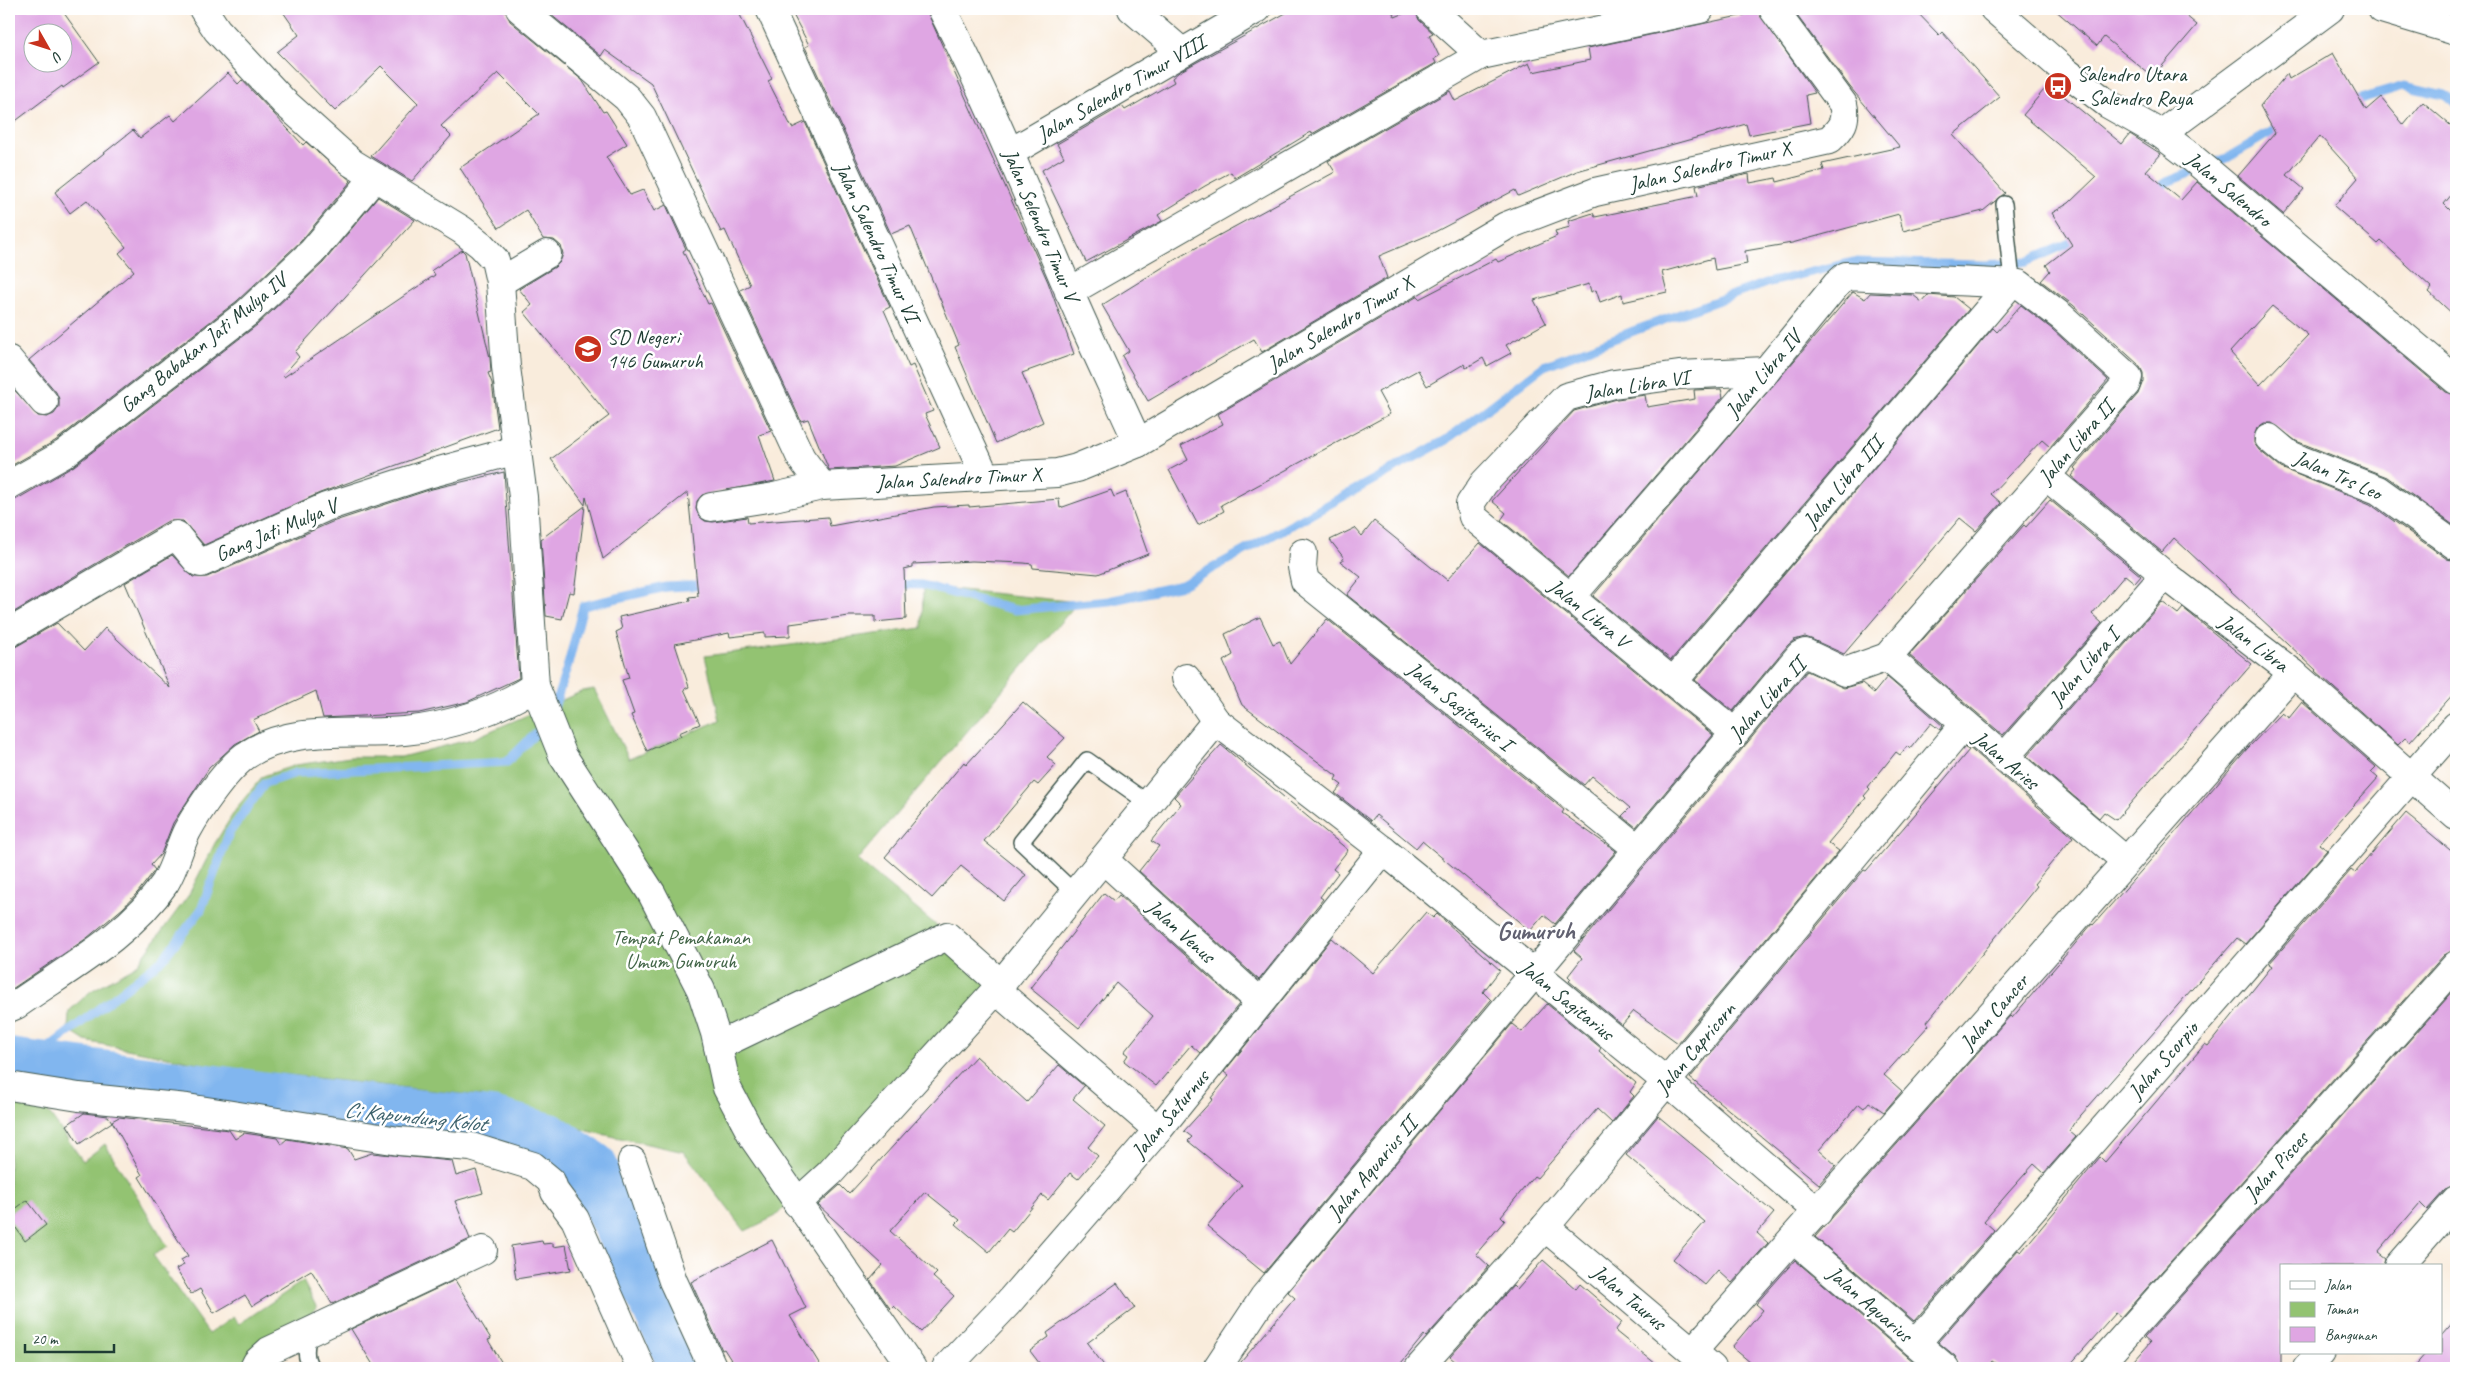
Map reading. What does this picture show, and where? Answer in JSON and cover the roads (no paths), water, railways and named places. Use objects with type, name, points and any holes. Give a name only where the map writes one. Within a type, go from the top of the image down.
[{"type":"street","points":[[203,9],[217,30],[284,102],[352,163],[462,230],[482,245],[495,260],[500,282],[506,367],[523,497],[538,693],[563,756],[652,894],[701,990],[718,1046],[727,1088],[754,1139],[797,1204],[912,1368]]},
{"type":"street","points":[[520,9],[627,98],[642,117],[801,458],[822,486]]},
{"type":"street","name":"Jalan Salendro Timur VI","points":[[770,9],[985,476]]},
{"type":"street","name":"Jalan Selendro Timur V","points":[[942,9],[976,74],[1011,152],[1069,292],[1138,443]]},
{"type":"street","points":[[1132,9],[1182,52]]},
{"type":"street","name":"Jalan Salendro Timur VIII","points":[[1011,152],[1258,9]]},
{"type":"street","points":[[1430,9],[1481,56]]},
{"type":"street","points":[[1069,292],[1481,56],[1700,9]]},
{"type":"street","name":"Jalan Salendro Timur X","points":[[710,507],[774,497],[822,486],[1057,473],[1077,468],[1138,443],[1506,226],[1596,192],[1829,140],[1841,127],[1846,116],[1838,96],[1773,9]]},
{"type":"street","name":"Jalan Salendro","points":[[1994,9],[2064,70],[2101,98],[2161,134],[2190,156],[2456,380]]},
{"type":"street","points":[[2161,134],[2330,9]]},
{"type":"street","points":[[2382,9],[2456,31]]},
{"type":"street","name":"Gang Babakan Jati Mulya IV","points":[[9,485],[64,454],[247,313],[312,252],[375,177]]},
{"type":"street","points":[[500,282],[547,254]]},
{"type":"street","name":"Jalan Libra IV","points":[[1570,598],[1766,371],[1836,285],[1846,276],[2012,276]]},
{"type":"street","name":"Jalan Libra II","points":[[1534,973],[1637,848],[1803,653],[1845,672],[1887,657],[2126,384],[2129,379],[2126,373],[2012,276]]},
{"type":"street","name":"Jalan Libra III","points":[[1673,682],[2012,276]]},
{"type":"street","points":[[9,360],[44,402]]},
{"type":"street","name":"Jalan Libra VI","points":[[1484,483],[1566,397],[1614,384],[1679,375],[1766,371]]},
{"type":"street","name":"Jalan Trs Leo","points":[[2269,438],[2288,454],[2378,490],[2456,546]]},
{"type":"street","name":"Gang Jati Mulya V","points":[[9,633],[176,535],[198,562],[201,563],[326,507],[428,474],[517,450]]},
{"type":"street","name":"Jalan Libra","points":[[2046,476],[2165,575],[2293,673],[2456,816]]},
{"type":"street","name":"Jalan Libra V","points":[[1484,483],[1470,504],[1473,517],[1735,732]]},
{"type":"street","name":"Jalan Sagitarius I","points":[[1303,553],[1302,567],[1305,581],[1637,848]]},
{"type":"street","name":"Jalan Libra I","points":[[2004,758],[2165,575]]},
{"type":"street","name":"Jalan Aries","points":[[1887,657],[2126,861]]},
{"type":"street","name":"Jalan Cancer","points":[[1703,1360],[1794,1239],[2293,673]]},
{"type":"street","name":"Jalan Sagitarius","points":[[1186,678],[1216,721],[1383,850],[1534,973],[1667,1082],[1818,1212]]},
{"type":"street","points":[[9,1008],[113,937],[146,908],[166,882],[188,830],[226,773],[246,756],[282,738],[403,731],[443,726],[518,697],[538,693]]},
{"type":"street","points":[[797,1204],[830,1173],[998,987],[1216,721]]},
{"type":"street","name":"Jalan Capricorn","points":[[1419,1368],[1545,1227],[1965,724]]},
{"type":"street","name":"Jalan Scorpio","points":[[1916,1343],[2456,726]]},
{"type":"street","name":"Jalan Saturnus","points":[[946,1368],[1008,1303],[1158,1130],[1383,850]]},
{"type":"street","name":"Jalan Venus","points":[[1102,859],[1260,1002]]},
{"type":"street","points":[[718,1046],[947,936],[998,987],[1158,1130]]},
{"type":"street","name":"Jalan Pisces","points":[[2096,1368],[2456,965]]},
{"type":"street","name":"Jalan Aquarius II","points":[[1217,1368],[1264,1297],[1534,973]]},
{"type":"street","points":[[9,1086],[187,1108],[400,1141],[471,1147],[533,1166],[551,1181],[555,1192],[575,1219],[641,1368]]},
{"type":"street","points":[[632,1161],[672,1281],[713,1368]]},
{"type":"street","points":[[2401,1264],[2456,1201]]},
{"type":"street","name":"Jalan Taurus","points":[[1545,1227],[1703,1360]]},
{"type":"street","name":"Jalan Aquarius","points":[[1794,1239],[1945,1368]]},
{"type":"street","points":[[254,1368],[257,1362],[269,1351],[483,1250]]},
{"type":"street","points":[[2308,1368],[2320,1354]]},
{"type":"lane","points":[[2004,204],[2012,276]]},
{"type":"lane","points":[[1075,893],[1021,842],[1087,760],[1148,803]]},
{"type":"lane","points":[[311,1330],[305,1346],[308,1364],[312,1368]]},
{"type":"waterway","points":[[2350,102],[2404,86],[2444,95],[2456,103]]},
{"type":"waterway","points":[[2153,192],[2167,182],[2227,158],[2283,125]]},
{"type":"waterway","points":[[894,584],[922,585],[1015,610],[1109,601],[1182,585],[1446,440],[1544,366],[1636,330],[1766,283],[1853,262],[1985,265],[2026,262],[2081,238]]},
{"type":"waterway","points":[[553,711],[569,661],[583,606],[666,587],[709,585]]},
{"type":"waterway","points":[[25,1066],[163,959],[201,910],[229,833],[265,783],[296,773],[507,762],[545,724]]},
{"type":"waterway","name":"Ci Kapundung Kolot","points":[[9,1065],[313,1105],[491,1124],[549,1140],[591,1168],[635,1256],[687,1368]]},
{"type":"place","name":"Salendro Utara - Salendro Raya","points":[[2058,86]]},
{"type":"place","name":"SD Negeri 146 Gumuruh","points":[[588,349]]},
{"type":"district","name":"Gumuruh","points":[[1536,930]]},
{"type":"park label","name":"Tempat Pemakaman Umum Gumuruh","points":[[681,949]]}]
